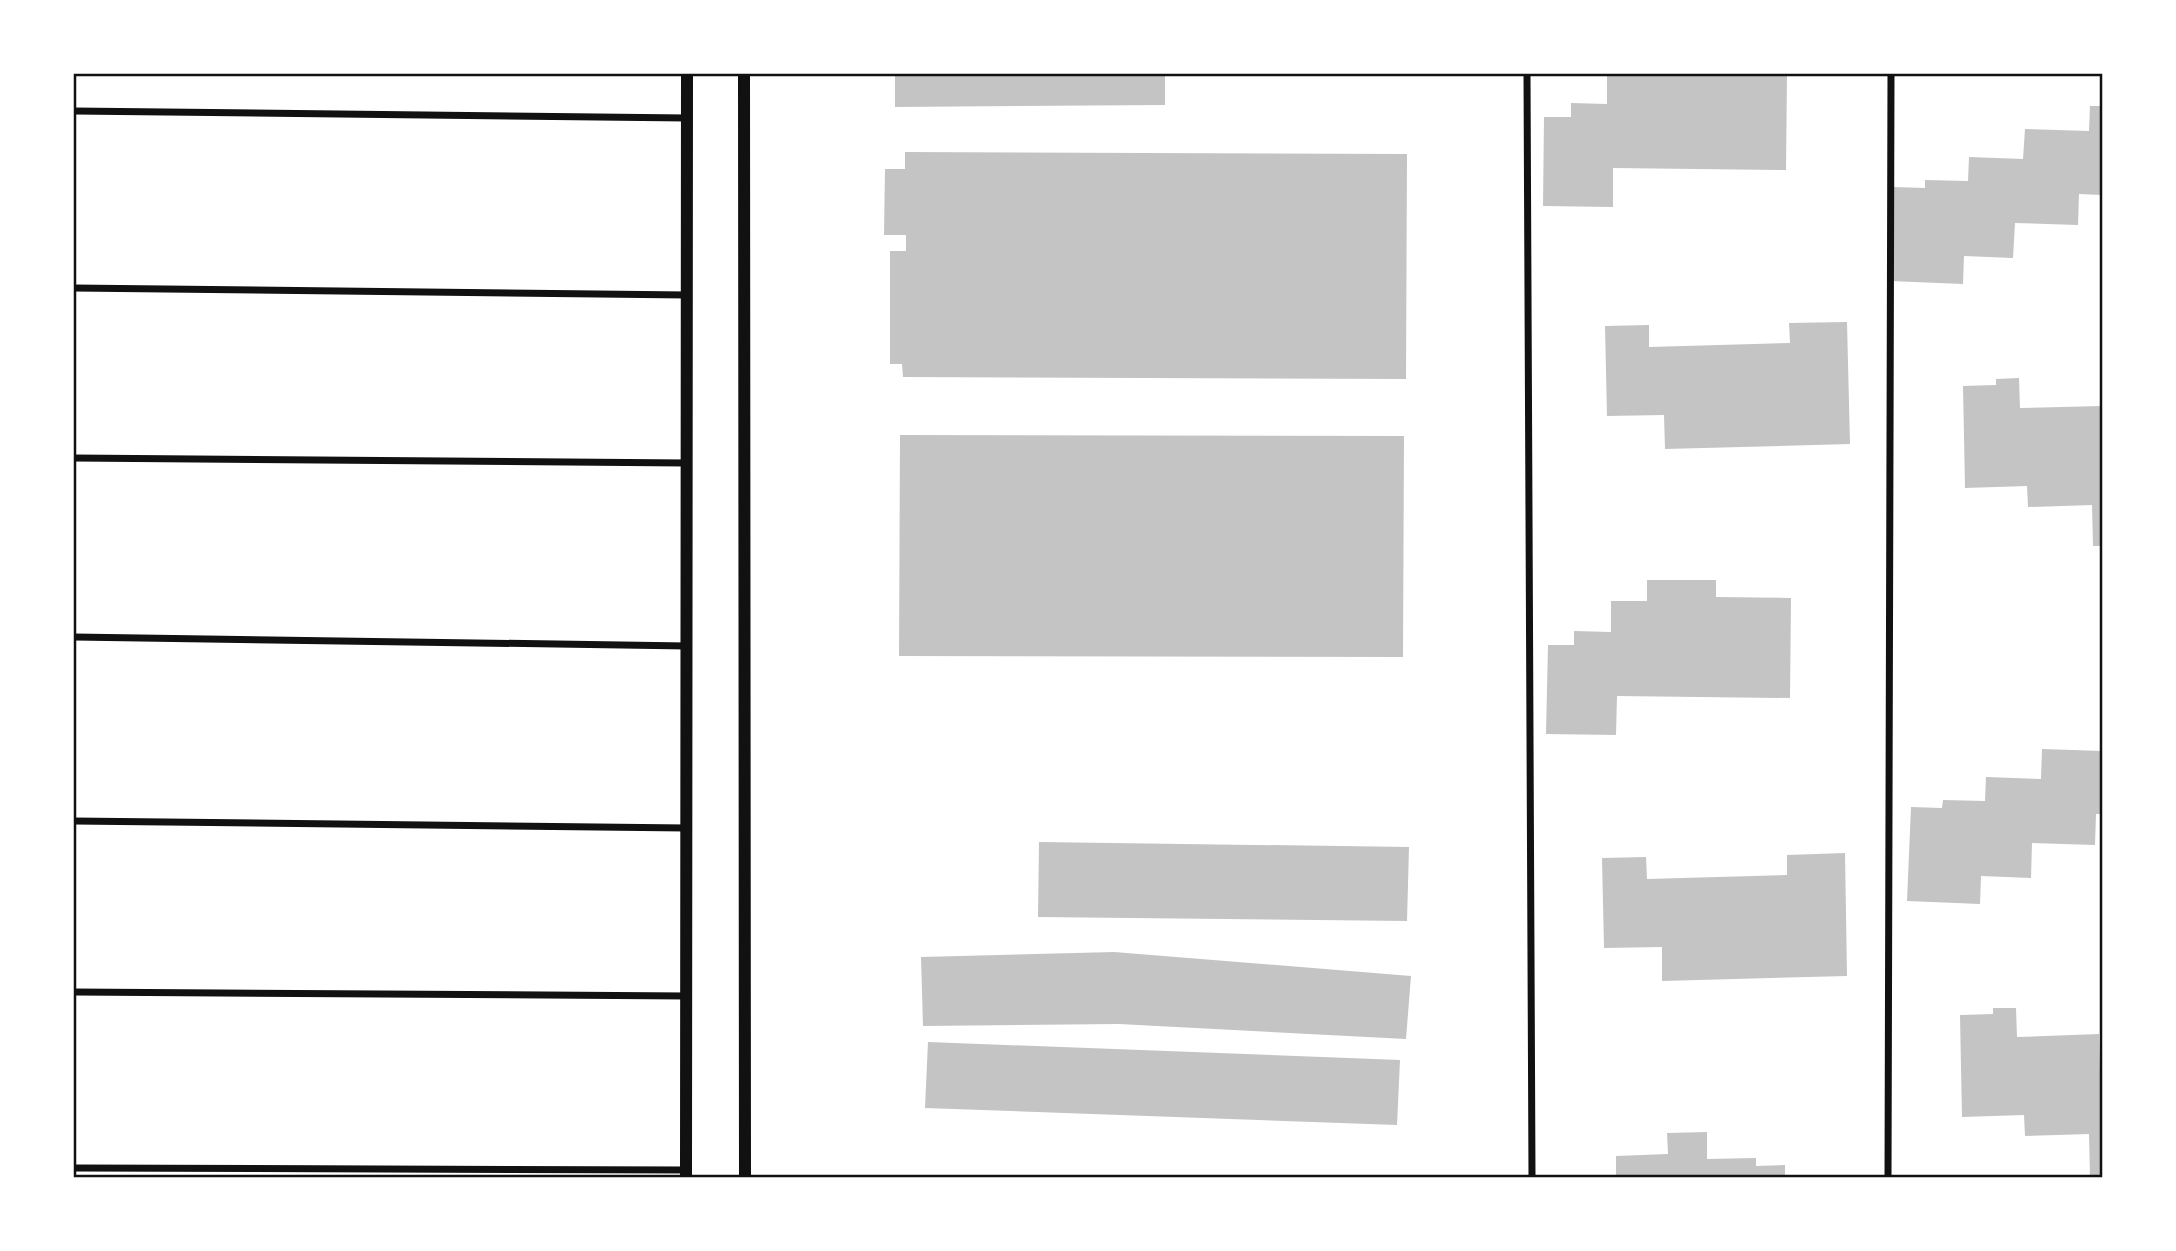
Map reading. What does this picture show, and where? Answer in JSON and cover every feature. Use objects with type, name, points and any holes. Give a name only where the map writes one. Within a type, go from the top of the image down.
[{"type":"street","points":[[74,1168],[686,1174],[687,74]]},
{"type":"street","points":[[744,74],[745,1178]]},
{"type":"street","points":[[1527,74],[1532,1178]]},
{"type":"street","points":[[1888,1178],[1891,74]]},
{"type":"street","points":[[74,111],[687,118]]},
{"type":"street","points":[[74,288],[687,295]]},
{"type":"street","points":[[74,458],[687,463]]},
{"type":"street","points":[[74,636],[687,646]]},
{"type":"street","points":[[74,821],[687,828]]},
{"type":"street","points":[[74,992],[687,996]]},
{"type":"building","points":[[895,74],[1165,74],[1165,105],[895,107]]},
{"type":"building","points":[[1607,74],[1787,74],[1786,170],[1613,168],[1613,207],[1543,206],[1544,117],[1571,117],[1571,103],[1607,104]]},
{"type":"building","points":[[2090,106],[2102,106],[2102,195],[2079,194],[2078,225],[2015,223],[2013,258],[1964,256],[1963,284],[1890,281],[1893,187],[1925,188],[1925,180],[1968,181],[1969,157],[2023,159],[2025,129],[2089,131]]},
{"type":"building","points":[[905,152],[1407,154],[1406,379],[903,377],[902,364],[890,364],[890,251],[906,251],[906,235],[884,235],[885,169],[905,169]]},
{"type":"building","points":[[1847,322],[1850,444],[1665,449],[1664,415],[1607,416],[1605,326],[1649,325],[1649,347],[1790,343],[1789,323]]},
{"type":"building","points":[[2019,378],[2020,408],[2102,406],[2102,546],[2093,546],[2092,505],[2028,507],[2027,486],[1965,488],[1963,386],[1996,385],[1996,379]]},
{"type":"building","points":[[900,435],[1404,436],[1403,657],[899,656]]},
{"type":"building","points":[[1647,580],[1716,580],[1716,597],[1791,598],[1790,698],[1617,696],[1616,735],[1546,734],[1548,645],[1574,645],[1574,631],[1611,632],[1611,601],[1647,601]]},
{"type":"building","points":[[2042,749],[2102,751],[2102,814],[2096,814],[2095,845],[2032,843],[2031,878],[1981,876],[1980,904],[1907,901],[1911,807],[1942,808],[1943,800],[1985,801],[1986,777],[2041,779]]},
{"type":"building","points":[[1039,842],[1409,847],[1407,921],[1038,917]]},
{"type":"building","points":[[1845,853],[1847,976],[1662,981],[1662,947],[1604,948],[1602,858],[1646,857],[1647,879],[1787,875],[1787,855]]},
{"type":"building","points":[[1114,952],[1411,976],[1406,1039],[1119,1024],[923,1026],[921,957]]},
{"type":"building","points":[[1993,1008],[2016,1008],[2017,1037],[2099,1034],[2102,1070],[2102,1175],[2090,1176],[2089,1134],[2025,1136],[2024,1115],[1962,1117],[1960,1015],[1993,1014]]},
{"type":"building","points":[[928,1042],[1400,1060],[1397,1125],[925,1108]]},
{"type":"building","points":[[1707,1132],[1707,1159],[1756,1158],[1756,1166],[1785,1165],[1785,1178],[1616,1178],[1616,1156],[1668,1154],[1667,1133]]}]
